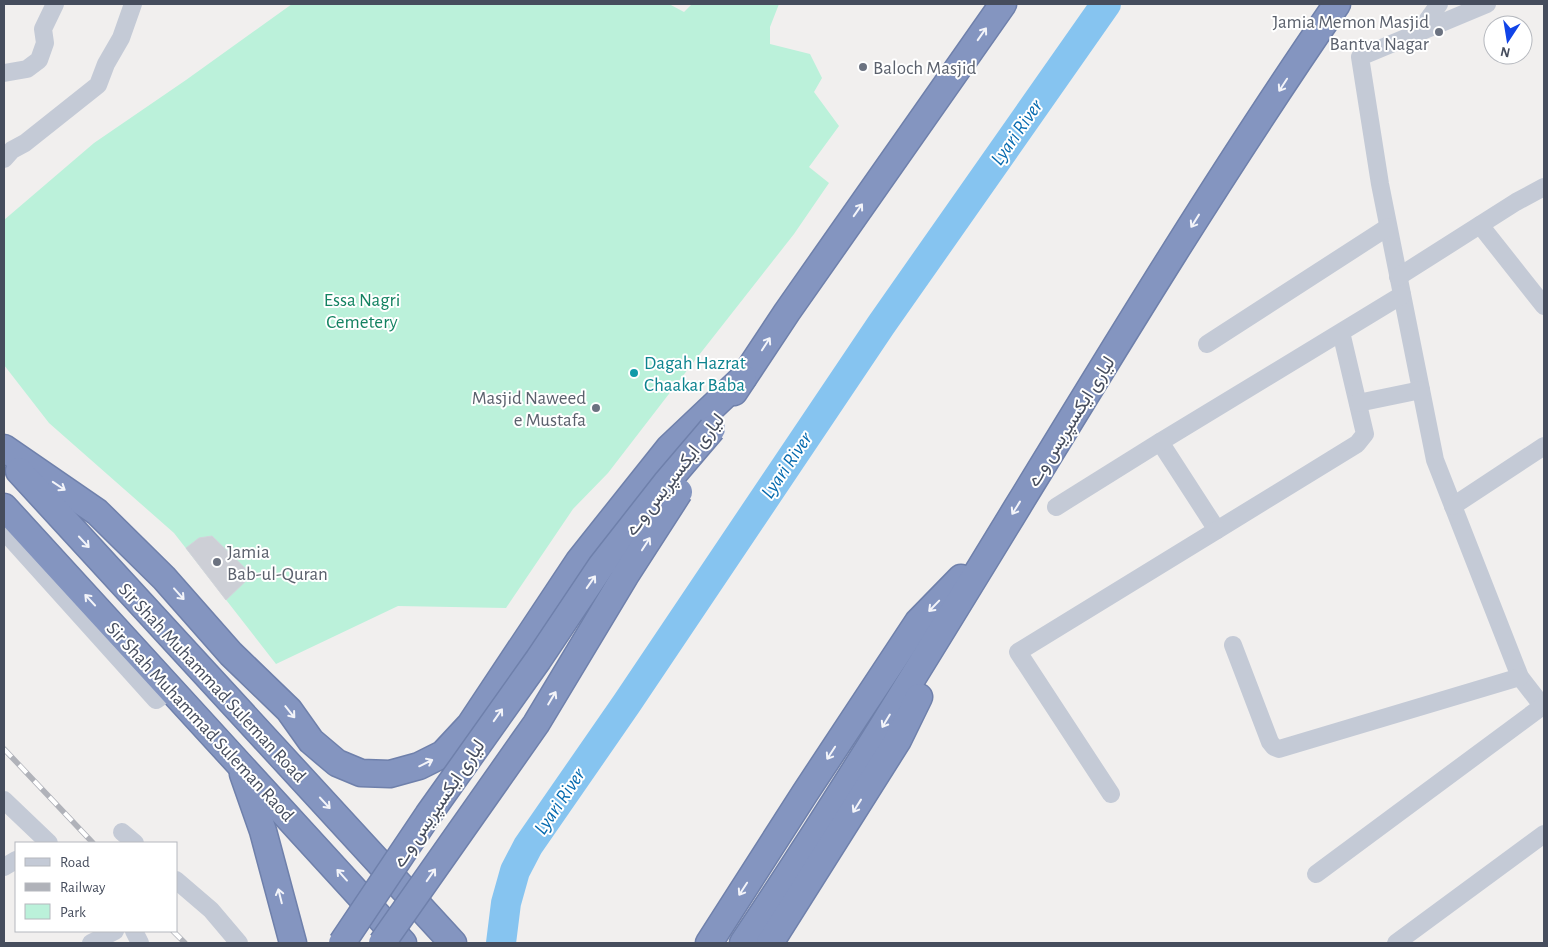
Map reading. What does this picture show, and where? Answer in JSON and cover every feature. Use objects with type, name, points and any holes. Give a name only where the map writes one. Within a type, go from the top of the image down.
[{"type":"highway","name":"لیاری ایکسپریس وے","points":[[342,943],[428,815],[602,566],[666,483],[712,429],[743,378],[1003,4]]},
{"type":"highway","points":[[1310,44],[1327,4]]},
{"type":"highway","name":"لیاری ایکسپریس وے","points":[[743,943],[876,738],[1199,214],[1338,4]]},
{"type":"highway","points":[[4,448],[97,512],[164,578],[231,654],[290,710],[311,742],[337,763],[361,773],[390,774],[419,766],[443,754],[470,725],[579,560],[669,448],[743,378]]},
{"type":"highway","points":[[394,941],[536,724],[625,576],[681,489],[712,429]]},
{"type":"highway","name":"Sir Shah Muhammad Suleman Road","points":[[4,455],[453,943]]},
{"type":"highway","name":"Sir Shah Muhammad Suleman Raod","points":[[4,506],[239,762],[394,941]]},
{"type":"highway","points":[[709,943],[918,622],[993,546]]},
{"type":"highway","points":[[770,943],[898,740],[993,546]]},
{"type":"highway","points":[[239,762],[264,831],[293,943]]},
{"type":"street","points":[[4,73],[27,69],[39,60],[45,43],[43,29],[55,4]]},
{"type":"street","points":[[4,159],[12,150],[25,143],[98,85],[106,64],[121,38],[133,4]]},
{"type":"street","points":[[1419,32],[1440,4]]},
{"type":"street","points":[[1316,874],[1544,706],[1520,676],[1435,460],[1388,227],[1360,57],[1487,4]]},
{"type":"street","points":[[1398,278],[1516,202],[1544,187]]},
{"type":"street","points":[[1480,225],[1544,306]]},
{"type":"street","points":[[1207,344],[1388,227]]},
{"type":"street","points":[[1056,507],[1402,296]]},
{"type":"street","points":[[1111,794],[1018,652],[1357,444],[1365,434],[1341,332]]},
{"type":"street","points":[[1358,403],[1421,390]]},
{"type":"street","points":[[1160,442],[1217,530]]},
{"type":"street","points":[[1453,506],[1544,446]]},
{"type":"street","points":[[4,532],[156,700],[172,689]]},
{"type":"street","points":[[1233,645],[1270,742],[1279,749],[1520,676]]},
{"type":"street","points":[[4,800],[46,842]]},
{"type":"street","points":[[1396,943],[1544,834]]},
{"type":"street","points":[[4,867],[15,861]]},
{"type":"street","points":[[178,882],[211,910],[239,943]]},
{"type":"street","points":[[91,943],[113,932]]},
{"type":"green space","name":"Essa Nagri Cemetery","points":[[292,4],[669,4],[684,12],[692,4],[779,4],[770,27],[770,44],[810,54],[822,78],[814,92],[839,126],[809,167],[829,183],[794,234],[608,473],[573,509],[506,608],[398,606],[276,664],[174,533],[49,423],[4,365],[4,220],[94,143]]},
{"type":"building","name":"Jamia Bab-ul-Quran","points":[[212,536],[252,575],[226,600],[186,548],[199,538]]},
{"type":"waterway","name":"Lyari River","points":[[501,943],[506,903],[515,871],[528,846],[627,703],[881,325],[1106,4]]},
{"type":"railway","points":[[4,749],[92,842]]},
{"type":"railway","points":[[174,932],[185,943]]},
{"type":"place","name":"Jamia Memon Masjid Bantva Nagar","points":[[1439,32]]},
{"type":"place","name":"Baloch Masjid","points":[[863,67]]},
{"type":"place","name":"Dagah Hazrat Chaakar Baba","points":[[634,373]]},
{"type":"place","name":"Masjid Naweed e Mustafa","points":[[596,408]]},
{"type":"place","name":"Jamia Bab-ul-Quran","points":[[217,562]]}]
